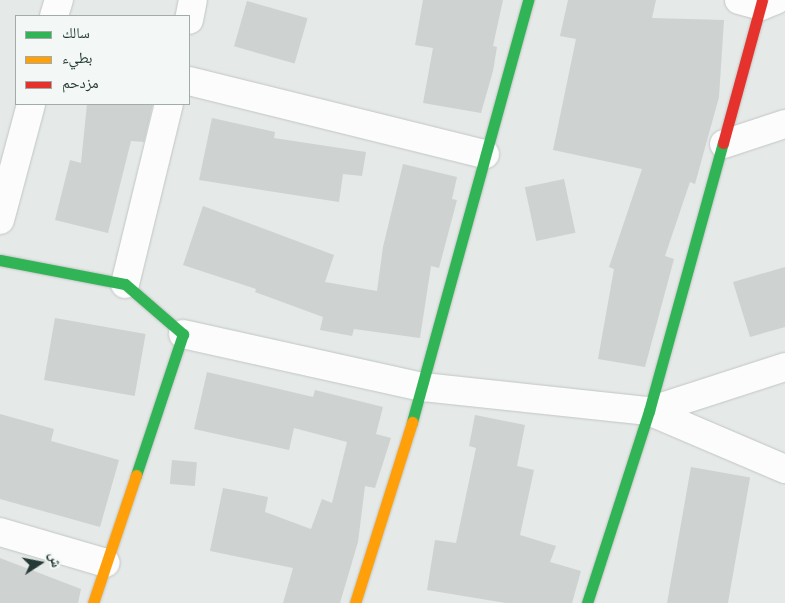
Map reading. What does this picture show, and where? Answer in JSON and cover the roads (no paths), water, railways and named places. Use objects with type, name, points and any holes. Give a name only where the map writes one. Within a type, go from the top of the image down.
[{"type":"street","points":[[54,15],[59,0]]},
{"type":"street","points":[[190,15],[193,0]]},
{"type":"street","points":[[355,603],[424,387],[528,0]]},
{"type":"street","points":[[587,603],[650,411],[724,144],[760,1]]},
{"type":"street","points":[[190,81],[486,154]]},
{"type":"street","points":[[0,220],[31,105]]},
{"type":"street","points":[[125,284],[169,105]]},
{"type":"street","points":[[724,144],[785,124]]},
{"type":"street","points":[[0,260],[125,284],[183,334],[424,387],[650,411],[785,469]]},
{"type":"street","points":[[93,603],[183,334]]},
{"type":"street","points":[[650,411],[785,367]]},
{"type":"street","points":[[0,532],[106,563]]}]
